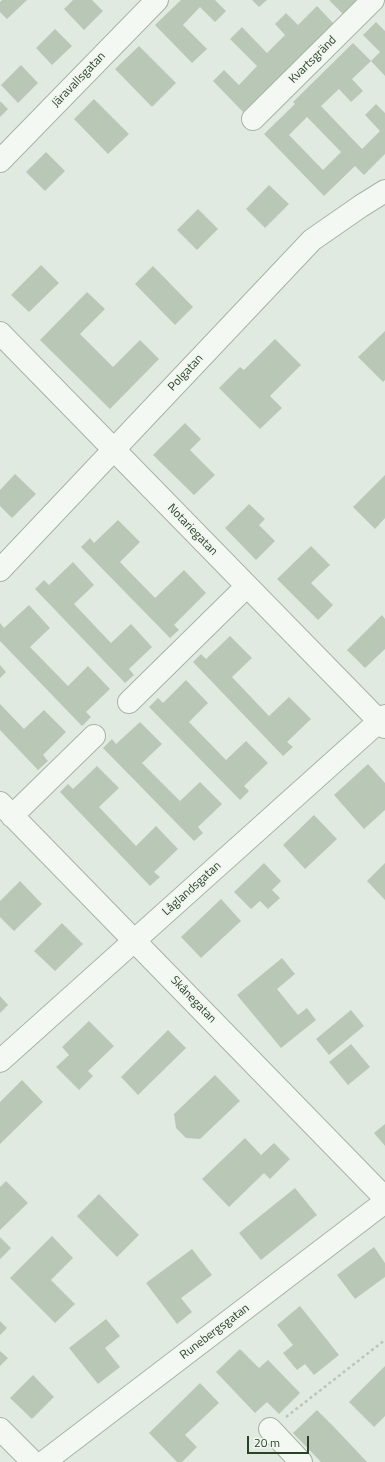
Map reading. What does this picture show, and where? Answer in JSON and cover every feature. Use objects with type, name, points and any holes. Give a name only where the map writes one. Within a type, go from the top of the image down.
[{"type":"street","name":"Järavallsgatan","points":[[0,161],[157,0]]},
{"type":"street","name":"Kvartsgränd","points":[[253,119],[373,0]]},
{"type":"street","name":"Polgatan","points":[[0,570],[312,240],[385,191]]},
{"type":"street","name":"Notariegatan","points":[[0,333],[247,586],[383,722]]},
{"type":"street","points":[[129,702],[247,586]]},
{"type":"street","name":"Låglandsgatan","points":[[0,1061],[383,722]]},
{"type":"street","points":[[6,810],[94,736]]},
{"type":"street","name":"Skånegatan","points":[[6,810],[385,1198]]},
{"type":"street","name":"Runebergsgatan","points":[[44,1462],[385,1202]]},
{"type":"street","points":[[0,1429],[32,1462]]},
{"type":"street","points":[[270,1429],[301,1462]]},
{"type":"path","points":[[270,1429],[385,1340]]},
{"type":"building","points":[[2,0],[27,0],[7,19],[0,12],[0,2]]},
{"type":"building","points":[[73,0],[92,0],[103,11],[84,30],[64,9]]},
{"type":"building","points":[[181,0],[215,0],[226,11],[215,22],[200,7],[183,25],[207,49],[192,63],[155,25]]},
{"type":"building","points":[[252,0],[267,0],[259,7]]},
{"type":"building","points":[[329,0],[356,0],[358,2],[344,15]]},
{"type":"building","points":[[317,6],[334,24],[243,112],[213,81],[224,70],[239,85],[257,66],[230,39],[242,27],[267,53],[285,35],[275,24],[286,13],[298,25]]},
{"type":"building","points":[[376,22],[385,31],[385,76],[371,61],[380,52],[363,35]]},
{"type":"building","points":[[55,29],[72,46],[52,65],[36,48]]},
{"type":"building","points":[[353,43],[371,61],[352,79],[363,91],[351,102],[339,89],[321,106],[362,149],[380,131],[365,115],[376,104],[385,113],[385,154],[364,175],[355,166],[324,196],[264,134],[295,104],[293,102]],"holes":[[[307,117],[341,152],[323,170],[289,135]]]},
{"type":"building","points":[[139,46],[176,83],[152,107],[115,69]]},
{"type":"building","points":[[21,65],[38,83],[18,103],[1,85]]},
{"type":"building","points":[[94,99],[129,134],[108,154],[74,119]]},
{"type":"building","points":[[0,101],[8,109],[0,117]]},
{"type":"building","points":[[46,152],[65,171],[45,191],[26,172]]},
{"type":"building","points":[[269,185],[289,204],[265,228],[246,209]]},
{"type":"building","points":[[198,209],[218,229],[197,250],[177,230]]},
{"type":"building","points":[[41,265],[59,283],[29,312],[11,295]]},
{"type":"building","points":[[153,266],[193,307],[175,325],[135,284]]},
{"type":"building","points":[[87,292],[105,309],[80,334],[113,367],[140,340],[159,359],[110,409],[40,340]]},
{"type":"building","points":[[385,331],[385,380],[383,382],[358,357]]},
{"type":"building","points":[[275,339],[301,365],[270,396],[282,408],[260,429],[219,388],[240,367],[244,370]]},
{"type":"building","points":[[185,423],[201,439],[190,450],[215,475],[194,495],[153,455]]},
{"type":"building","points":[[15,474],[36,494],[12,518],[0,506],[0,490]]},
{"type":"building","points":[[385,475],[385,518],[375,529],[353,507]]},
{"type":"building","points":[[249,504],[265,519],[259,525],[275,541],[256,560],[225,528]]},
{"type":"building","points":[[118,520],[140,542],[120,562],[155,598],[184,570],[206,593],[174,625],[179,630],[170,638],[81,547],[90,538],[94,543]]},
{"type":"building","points":[[311,546],[330,565],[311,583],[333,605],[318,620],[277,579]]},
{"type":"building","points":[[73,562],[94,585],[74,604],[111,643],[131,624],[152,647],[129,669],[134,675],[125,683],[35,589],[44,580],[49,585]]},
{"type":"building","points":[[29,605],[50,628],[30,647],[68,686],[88,666],[110,689],[86,712],[91,717],[82,726],[0,641],[0,623],[4,628]]},
{"type":"building","points":[[382,615],[385,619],[385,649],[365,668],[347,650]]},
{"type":"building","points":[[230,636],[252,658],[232,677],[269,716],[289,697],[311,719],[287,742],[293,747],[283,756],[193,662],[201,654],[206,659]]},
{"type":"building","points":[[0,665],[6,672],[0,678]]},
{"type":"building","points":[[186,680],[208,703],[189,722],[226,760],[246,741],[268,763],[244,786],[249,791],[240,800],[149,707],[158,698],[163,703]]},
{"type":"building","points":[[0,704],[24,729],[44,710],[66,732],[43,755],[48,761],[38,770],[0,730]]},
{"type":"building","points":[[140,722],[162,744],[142,763],[180,801],[200,782],[222,804],[198,827],[203,833],[194,841],[103,748],[112,739],[116,744]]},
{"type":"building","points":[[368,764],[385,783],[385,810],[364,829],[334,795]]},
{"type":"building","points":[[97,766],[119,788],[99,807],[136,846],[156,826],[178,849],[154,872],[160,877],[150,886],[60,792],[68,784],[73,789]]},
{"type":"building","points":[[314,815],[337,839],[305,869],[283,845]]},
{"type":"building","points":[[264,863],[281,881],[272,890],[280,898],[268,909],[260,901],[251,909],[234,892]]},
{"type":"building","points":[[385,863],[385,900],[367,881]]},
{"type":"building","points":[[20,881],[42,904],[14,931],[0,917],[0,901]]},
{"type":"building","points":[[221,899],[241,921],[201,958],[181,937]]},
{"type":"building","points":[[62,923],[83,944],[55,971],[34,951]]},
{"type":"building","points":[[282,958],[295,974],[277,989],[298,1015],[307,1008],[316,1020],[281,1048],[237,995]]},
{"type":"building","points":[[0,996],[8,1005],[0,1013]]},
{"type":"building","points":[[351,1010],[364,1026],[329,1055],[316,1039]]},
{"type":"building","points":[[89,1021],[114,1046],[88,1071],[93,1076],[79,1090],[56,1067],[69,1055],[62,1047]]},
{"type":"building","points":[[168,1030],[186,1048],[138,1095],[121,1077]]},
{"type":"building","points":[[351,1044],[370,1067],[348,1085],[329,1062]]},
{"type":"building","points":[[215,1075],[240,1101],[200,1139],[186,1138],[176,1128],[174,1114]]},
{"type":"building","points":[[22,1080],[43,1102],[0,1144],[0,1102]]},
{"type":"building","points":[[385,1124],[385,1146],[374,1133]]},
{"type":"building","points":[[245,1138],[261,1155],[274,1143],[290,1159],[270,1179],[264,1173],[229,1207],[202,1179]]},
{"type":"building","points":[[6,1181],[28,1203],[0,1230],[0,1187]]},
{"type":"building","points":[[295,1188],[317,1215],[261,1260],[239,1233]]},
{"type":"building","points":[[99,1194],[139,1235],[117,1257],[77,1216]]},
{"type":"building","points":[[52,1236],[73,1258],[51,1280],[75,1304],[55,1323],[10,1278]]},
{"type":"building","points":[[0,1237],[11,1248],[0,1259]]},
{"type":"building","points":[[374,1247],[385,1263],[385,1277],[355,1299],[337,1275]]},
{"type":"building","points":[[192,1249],[212,1275],[181,1298],[192,1312],[177,1324],[146,1283]]},
{"type":"building","points":[[300,1306],[339,1355],[314,1375],[305,1364],[297,1370],[283,1353],[293,1345],[277,1325]]},
{"type":"building","points":[[106,1319],[120,1336],[105,1348],[120,1367],[98,1384],[69,1348]]},
{"type":"building","points":[[0,1321],[7,1328],[0,1335]]},
{"type":"building","points":[[240,1349],[259,1368],[268,1360],[300,1393],[279,1414],[267,1402],[255,1413],[216,1372]]},
{"type":"building","points":[[0,1351],[8,1358],[0,1366]]},
{"type":"building","points":[[385,1366],[385,1416],[374,1427],[349,1402]]},
{"type":"building","points":[[33,1375],[54,1397],[32,1419],[10,1398]]},
{"type":"building","points":[[200,1383],[219,1403],[185,1435],[197,1447],[182,1462],[177,1462],[149,1433]]},
{"type":"building","points":[[317,1410],[367,1462],[321,1462],[293,1433]]}]
